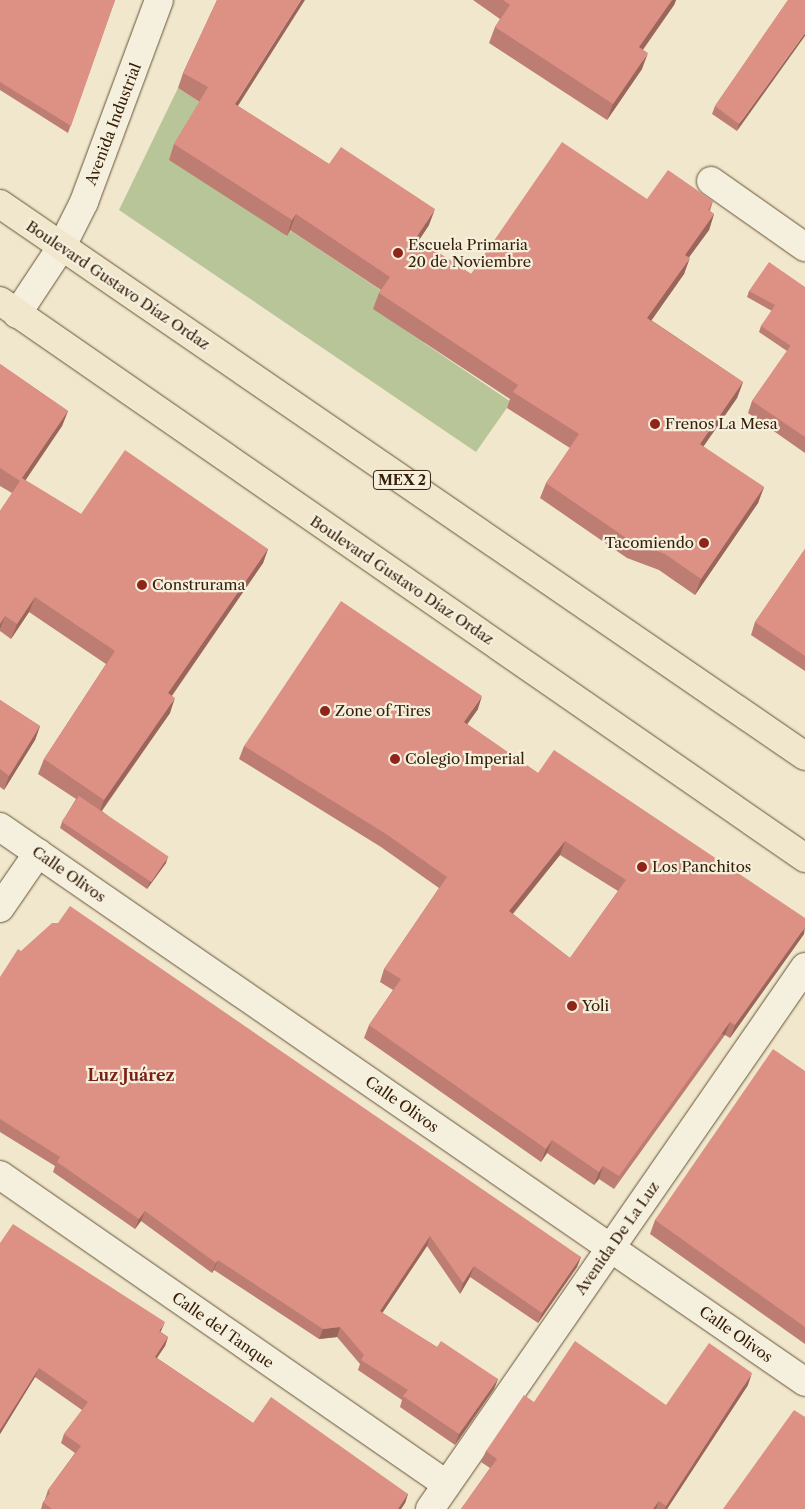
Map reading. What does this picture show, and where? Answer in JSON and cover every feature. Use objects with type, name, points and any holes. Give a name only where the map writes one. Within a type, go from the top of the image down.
[{"type":"main road","name":"Boulevard Gustavo Díaz Ordaz","points":[[0,204],[804,753]]},
{"type":"main road","name":"Boulevard Gustavo Díaz Ordaz","points":[[6,313],[805,858]]},
{"type":"street","name":"Avenida Industrial","points":[[6,313],[62,246],[84,202],[159,0]]},
{"type":"street","points":[[711,181],[805,247]]},
{"type":"street","name":"Calle Olivos","points":[[0,827],[805,1382]]},
{"type":"street","points":[[0,908],[38,853]]},
{"type":"street","name":"Avenida De La Luz","points":[[430,1509],[805,968]]},
{"type":"street","name":"Calle del Tanque","points":[[0,1175],[446,1484]]},
{"type":"green space","points":[[178,88],[202,103],[286,236],[290,230],[385,293],[374,309],[511,402],[476,452],[119,210]]},
{"type":"building","points":[[0,0],[115,0],[71,126],[0,82]]},
{"type":"building","points":[[217,0],[301,0],[235,104],[329,164],[341,147],[435,209],[416,238],[471,274],[562,142],[647,199],[668,170],[713,201],[708,210],[714,214],[685,255],[690,258],[647,318],[743,382],[700,444],[764,487],[701,579],[665,554],[632,542],[546,483],[579,434],[513,392],[518,385],[379,293],[390,277],[296,214],[292,220],[174,144],[208,87],[183,73]]},
{"type":"building","points":[[503,0],[672,0],[639,47],[648,53],[613,104],[495,27],[510,5]]},
{"type":"building","points":[[788,0],[805,0],[805,33],[739,124],[715,106]]},
{"type":"building","points":[[769,262],[805,287],[805,325],[791,346],[761,326],[775,305],[749,291]]},
{"type":"building","points":[[805,325],[805,437],[752,401]]},
{"type":"building","points":[[0,364],[68,411],[22,478],[81,514],[125,450],[268,549],[168,693],[175,698],[104,800],[44,759],[115,651],[35,597],[17,624],[5,616],[0,624],[0,511],[20,481],[0,468]]},
{"type":"building","points":[[805,549],[805,656],[755,622]]},
{"type":"building","points":[[341,601],[482,696],[464,722],[538,773],[554,750],[805,918],[805,927],[735,1025],[730,1022],[619,1176],[603,1166],[599,1172],[552,1140],[546,1149],[369,1025],[401,979],[384,969],[447,877],[386,834],[244,746]],"holes":[[[565,841],[626,880],[570,958],[509,911]]]},
{"type":"building","points":[[0,700],[40,726],[9,776],[0,769]]},
{"type":"building","points":[[79,796],[169,856],[151,882],[62,822]]},
{"type":"building","points":[[70,906],[581,1257],[542,1313],[474,1266],[463,1283],[430,1236],[380,1311],[437,1347],[441,1341],[498,1379],[459,1434],[403,1396],[408,1390],[361,1360],[364,1355],[340,1327],[323,1329],[218,1260],[216,1263],[145,1211],[139,1219],[57,1162],[60,1157],[0,1119],[0,977],[18,949],[21,951],[52,923],[58,923]]},
{"type":"building","points":[[773,1049],[805,1071],[805,1327],[655,1220]]},
{"type":"building","points":[[13,1224],[165,1322],[159,1331],[168,1337],[155,1357],[253,1423],[271,1397],[408,1494],[398,1509],[52,1509],[43,1502],[50,1493],[48,1490],[81,1446],[64,1434],[88,1402],[39,1368],[0,1430],[0,1243]]},
{"type":"building","points":[[575,1341],[666,1405],[709,1343],[752,1373],[666,1506],[659,1501],[653,1509],[461,1509],[497,1459],[486,1451],[524,1395],[534,1402]]},
{"type":"building","points":[[794,1410],[805,1417],[805,1509],[723,1509]]},
{"type":"place","name":"Escuela Primaria 20 de Noviembre","points":[[398,253]]},
{"type":"place","name":"Frenos La Mesa","points":[[655,424]]},
{"type":"place","name":"Tacomiendo","points":[[704,543]]},
{"type":"place","name":"Construrama","points":[[142,585]]},
{"type":"place","name":"Zone of Tires","points":[[325,711]]},
{"type":"place","name":"Colegio Imperial","points":[[395,759]]},
{"type":"place","name":"Los Panchitos","points":[[642,867]]},
{"type":"place","name":"Yoli","points":[[572,1006]]},
{"type":"district","name":"Luz Juárez","points":[[131,1075]]}]
